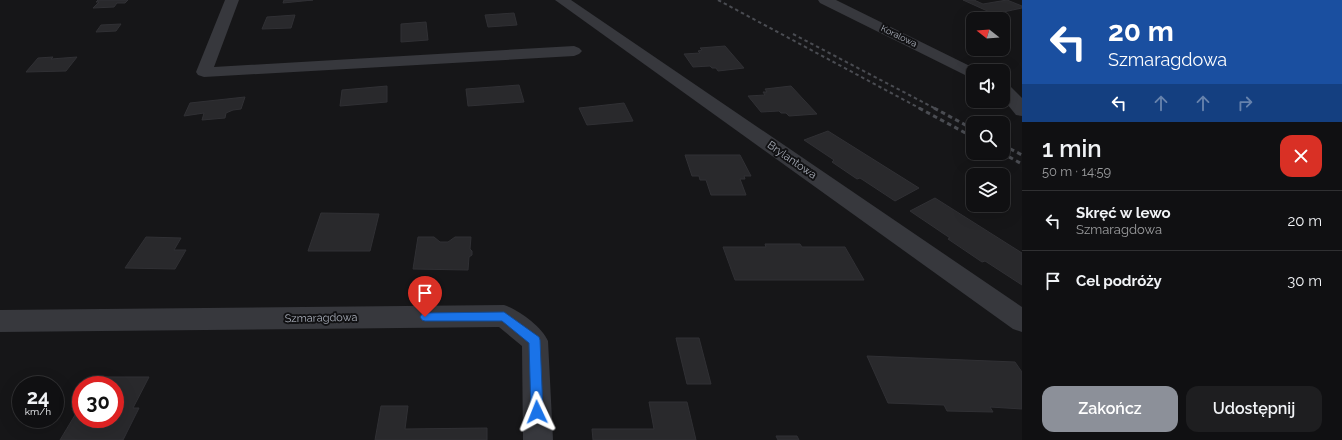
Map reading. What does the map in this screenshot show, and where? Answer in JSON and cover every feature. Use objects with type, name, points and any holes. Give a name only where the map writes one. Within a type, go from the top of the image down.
[{"type":"street","points":[[232,0],[204,72],[574,51]]},
{"type":"street","name":"Brylantowa","points":[[562,0],[1022,321]]},
{"type":"street","name":"Koralowa","points":[[825,0],[966,70]]},
{"type":"street","points":[[1010,87],[1022,84]]},
{"type":"street","points":[[1010,96],[1022,111]]},
{"type":"street","name":"Szmaragdowa","points":[[0,322],[504,316],[535,340],[538,440]]},
{"type":"building","points":[[98,0],[128,0],[125,3],[117,3],[114,7],[93,8],[99,2],[96,2]]},
{"type":"building","points":[[284,0],[313,0],[283,3]]},
{"type":"building","points":[[963,0],[974,0],[983,4],[1007,0],[1022,6],[1022,8],[1003,12],[990,12]]},
{"type":"building","points":[[514,13],[517,25],[488,27],[485,15]]},
{"type":"building","points":[[295,15],[291,28],[262,29],[267,17]]},
{"type":"building","points":[[426,22],[428,40],[401,42],[401,24]]},
{"type":"building","points":[[121,24],[116,31],[96,32],[101,25]]},
{"type":"building","points":[[725,46],[744,68],[718,71],[716,68],[712,68],[710,66],[693,67],[684,54],[700,53],[698,51],[702,50],[700,48]]},
{"type":"building","points":[[53,57],[51,59],[77,57],[66,71],[26,72],[38,58]]},
{"type":"building","points":[[519,85],[524,102],[468,106],[466,89]]},
{"type":"building","points":[[387,86],[387,102],[340,106],[342,90]]},
{"type":"building","points":[[791,86],[817,114],[789,116],[786,113],[781,113],[779,111],[761,112],[748,96],[765,95],[763,92],[767,92],[765,89]]},
{"type":"building","points":[[245,97],[241,109],[226,113],[225,118],[202,120],[204,113],[184,116],[190,103]]},
{"type":"building","points":[[624,103],[633,121],[587,125],[579,108]]},
{"type":"building","points":[[828,131],[919,188],[895,201],[860,178],[857,179],[832,162],[834,160],[804,140]]},
{"type":"building","points":[[685,155],[740,155],[751,176],[744,176],[745,179],[740,179],[746,195],[711,195],[706,180],[700,180],[699,176],[692,176]]},
{"type":"building","points":[[935,198],[1022,253],[1022,285],[985,261],[982,262],[910,211]]},
{"type":"building","points":[[321,213],[379,214],[370,251],[308,251]]},
{"type":"building","points":[[146,237],[181,238],[174,250],[186,250],[175,269],[125,268]]},
{"type":"building","points":[[418,237],[434,237],[440,242],[448,242],[455,237],[471,237],[470,249],[472,251],[472,255],[469,257],[468,270],[413,269]]},
{"type":"building","points":[[765,244],[800,244],[802,247],[845,247],[864,280],[735,280],[723,247],[766,247]]},
{"type":"building","points":[[676,338],[699,338],[711,384],[687,384]]},
{"type":"building","points":[[867,356],[1015,362],[1022,372],[1022,409],[990,407],[993,412],[947,411],[944,405],[888,403]]},
{"type":"building","points":[[124,377],[149,377],[133,408],[139,408],[123,440],[60,440],[72,420],[72,428],[124,428]]},
{"type":"building","points":[[649,402],[687,402],[696,440],[593,440],[592,429],[654,429]]},
{"type":"building","points":[[381,406],[408,406],[405,429],[487,428],[487,440],[375,440]]},
{"type":"building","points":[[776,436],[797,436],[799,440],[778,440]]},
{"type":"railway","points":[[718,0],[921,109]]},
{"type":"railway","points":[[793,34],[936,109]]},
{"type":"railway","points":[[919,108],[966,133]]},
{"type":"railway","points":[[934,108],[966,125]]},
{"type":"railway","points":[[1010,149],[1022,155]]},
{"type":"railway","points":[[1010,157],[1022,164]]},
{"type":"route","points":[[425,317],[504,316],[535,340],[537,412]]}]
